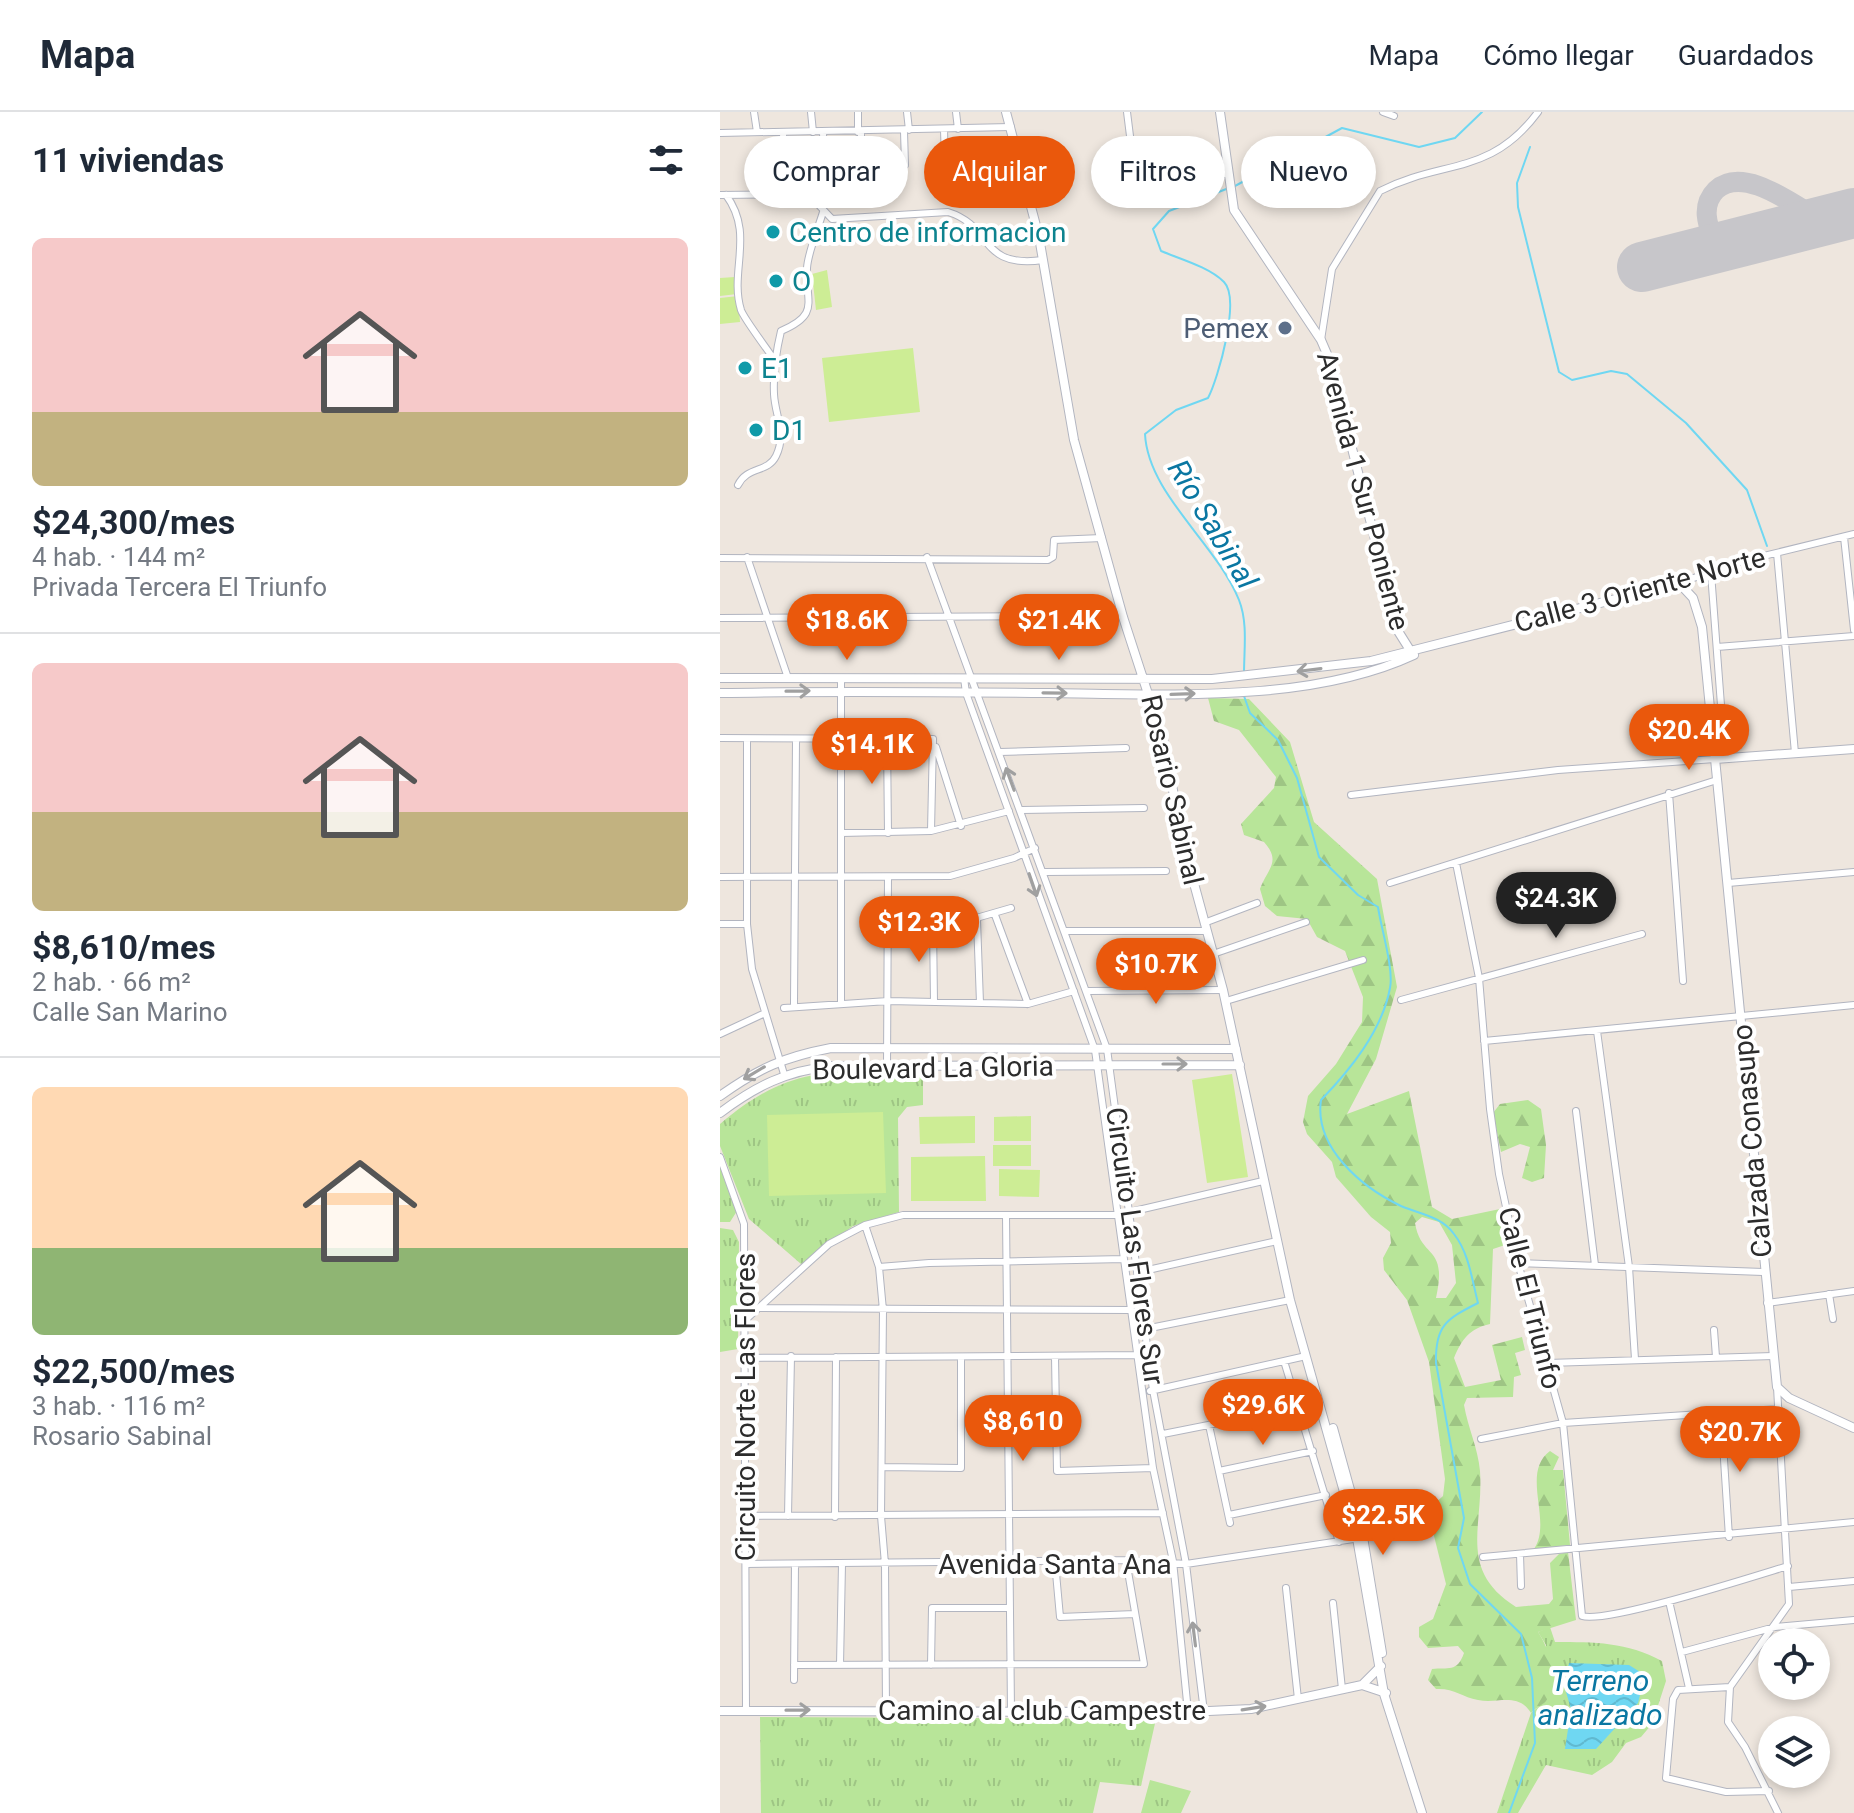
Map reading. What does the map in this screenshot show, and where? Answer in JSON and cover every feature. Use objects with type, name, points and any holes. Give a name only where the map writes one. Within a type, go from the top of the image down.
[{"type":"street","points":[[754,112],[757,132]]},
{"type":"street","points":[[811,112],[813,132]]},
{"type":"street","points":[[858,112],[860,136]]},
{"type":"street","points":[[906,136],[907,112]]},
{"type":"street","points":[[956,112],[958,129]]},
{"type":"street","name":"Rosario Sabinal","points":[[1006,112],[1043,260],[1074,440],[1151,695],[1205,927],[1226,1001],[1290,1300],[1360,1538],[1386,1693],[1422,1813]]},
{"type":"street","points":[[1127,112],[1133,160],[1180,175],[1227,176]]},
{"type":"street","name":"Avenida 1 Sur Poniente","points":[[1220,112],[1231,202],[1243,227],[1321,340],[1330,361],[1398,631],[1412,654]]},
{"type":"street","points":[[1383,112],[1394,116]]},
{"type":"street","points":[[1321,340],[1332,269],[1380,191],[1497,154],[1526,129],[1538,112]]},
{"type":"street","points":[[720,133],[1011,127]]},
{"type":"street","points":[[944,129],[944,136]]},
{"type":"street","points":[[783,132],[783,136]]},
{"type":"street","points":[[823,132],[823,136]]},
{"type":"street","points":[[723,195],[802,194],[813,199],[832,219],[948,212],[965,220],[1001,258],[1017,262],[1043,260]]},
{"type":"street","points":[[723,195],[736,208],[742,240],[741,311],[775,361]]},
{"type":"street","points":[[738,485],[748,471],[771,463],[777,455],[783,431],[775,405],[775,361],[781,331],[806,315],[811,305],[807,266],[823,212]]},
{"type":"street","name":"Calle 3 Oriente Norte","points":[[720,693],[841,691],[1151,695],[1263,689],[1342,678],[1388,667],[1427,648],[1854,534]]},
{"type":"street","points":[[1717,647],[1854,633],[1844,537]]},
{"type":"street","points":[[720,558],[1048,560],[1053,557],[1054,540],[1102,538]]},
{"type":"street","points":[[1777,553],[1795,753]]},
{"type":"street","points":[[747,557],[765,618],[788,678]]},
{"type":"street","points":[[927,557],[968,675],[966,693],[1095,1050],[1097,1065]]},
{"type":"street","points":[[1711,573],[1717,647],[1720,759]]},
{"type":"street","name":"Calzada Conasupo","points":[[1679,583],[1693,598],[1702,627],[1720,759],[1717,780],[1763,1272],[1779,1409],[1789,1587],[1789,1604],[1730,1687]]},
{"type":"street","points":[[720,618],[1062,616]]},
{"type":"street","name":"Calle 3 Oriente Norte","points":[[720,678],[968,675],[1212,679],[1261,676],[1412,654]]},
{"type":"street","points":[[1339,666],[1342,678]]},
{"type":"street","name":"Circuito Las Flores Sur","points":[[968,675],[1022,810],[1107,1049],[1153,1390],[1186,1564],[1204,1712]]},
{"type":"street","points":[[841,678],[841,1003]]},
{"type":"street","points":[[720,738],[933,739]]},
{"type":"street","points":[[747,739],[747,924],[752,969],[763,1014],[784,1074]]},
{"type":"street","points":[[933,739],[961,826]]},
{"type":"street","points":[[931,831],[933,739]]},
{"type":"street","points":[[794,1004],[796,740]]},
{"type":"street","points":[[887,740],[888,833]]},
{"type":"street","points":[[1000,752],[1126,748]]},
{"type":"street","points":[[1351,795],[1558,770],[1854,749]]},
{"type":"street","points":[[1390,883],[1717,780]]},
{"type":"street","points":[[1669,793],[1683,981]]},
{"type":"street","points":[[1022,810],[1144,808]]},
{"type":"street","points":[[841,833],[931,831],[961,826],[1009,811]]},
{"type":"street","points":[[720,877],[950,876],[1035,848]]},
{"type":"street","name":"Calle El Triunfo","points":[[1456,863],[1479,978],[1499,1174],[1518,1263],[1563,1423],[1582,1616],[1595,1618],[1669,1601]]},
{"type":"street","points":[[1045,872],[1166,871]]},
{"type":"street","points":[[1728,883],[1854,872]]},
{"type":"street","points":[[887,1066],[888,877]]},
{"type":"street","points":[[1066,931],[1205,927],[1257,903]]},
{"type":"street","points":[[889,924],[933,925],[977,920],[1011,908]]},
{"type":"street","points":[[995,915],[1028,1004]]},
{"type":"street","points":[[977,920],[980,1003]]},
{"type":"street","points":[[1213,954],[1306,922]]},
{"type":"street","points":[[720,924],[747,924]]},
{"type":"street","points":[[933,925],[934,1002]]},
{"type":"street","points":[[1401,1000],[1642,934]]},
{"type":"street","points":[[1226,1001],[1363,960]]},
{"type":"street","points":[[1088,991],[1223,990]]},
{"type":"street","points":[[784,1008],[794,1004],[888,1001],[1028,1004],[1074,991]]},
{"type":"street","points":[[1484,1041],[1854,1005]]},
{"type":"street","points":[[720,1021],[722,1032],[763,1014]]},
{"type":"street","points":[[1597,1031],[1629,1267],[1635,1359]]},
{"type":"street","name":"Boulevard La Gloria","points":[[720,1096],[756,1070],[779,1060],[831,1048],[1236,1049]]},
{"type":"street","name":"Circuito Las Flores Sur","points":[[1097,1065],[1153,1468],[1173,1561],[1188,1712]]},
{"type":"street","name":"Boulevard La Gloria","points":[[720,1113],[757,1086],[784,1074],[831,1066],[1240,1065]]},
{"type":"street","points":[[1576,1111],[1595,1265]]},
{"type":"street","name":"Circuito Norte Las Flores","points":[[720,1157],[744,1224],[742,1323],[746,1710]]},
{"type":"street","points":[[742,1323],[829,1244],[865,1225],[903,1215],[1117,1215],[1263,1181]]},
{"type":"street","points":[[1006,1215],[1011,1711]]},
{"type":"street","points":[[865,1225],[879,1267],[883,1310],[881,1516],[885,1564],[886,1709]]},
{"type":"street","points":[[1139,1272],[1277,1241]]},
{"type":"street","points":[[879,1267],[1124,1259]]},
{"type":"street","points":[[1518,1263],[1763,1272]]},
{"type":"street","points":[[1767,1303],[1854,1291]]},
{"type":"street","points":[[1829,1294],[1833,1319]]},
{"type":"street","points":[[1145,1329],[1290,1300]]},
{"type":"street","points":[[761,1308],[1131,1310]]},
{"type":"street","points":[[1714,1330],[1716,1357]]},
{"type":"street","points":[[744,1358],[1137,1355]]},
{"type":"street","points":[[788,1516],[791,1356]]},
{"type":"street","points":[[1142,1392],[1306,1356]]},
{"type":"street","points":[[1548,1363],[1773,1356]]},
{"type":"street","points":[[835,1517],[836,1357]]},
{"type":"street","points":[[882,1467],[961,1468],[961,1357]]},
{"type":"street","points":[[1055,1357],[1057,1471],[1153,1468]]},
{"type":"street","points":[[1284,1361],[1339,1542]]},
{"type":"street","points":[[1777,1387],[1789,1398],[1854,1428]]},
{"type":"street","points":[[1163,1434],[1299,1407]]},
{"type":"street","points":[[1481,1439],[1563,1423],[1779,1409]]},
{"type":"street","points":[[1721,1413],[1729,1537]]},
{"type":"street","points":[[1209,1425],[1230,1519],[1326,1495]]},
{"type":"street","points":[[1219,1471],[1313,1451]]},
{"type":"street","points":[[744,1516],[1163,1513]]},
{"type":"street","points":[[1483,1557],[1729,1537],[1854,1522]]},
{"type":"street","name":"Avenida Santa Ana","points":[[746,1564],[1126,1560],[1186,1564],[1360,1538]]},
{"type":"street","points":[[1520,1554],[1521,1586]]},
{"type":"street","points":[[794,1665],[1144,1664],[1126,1560]]},
{"type":"street","points":[[1055,1562],[1060,1617],[1135,1614]]},
{"type":"street","points":[[794,1680],[795,1564]]},
{"type":"street","points":[[840,1665],[842,1564]]},
{"type":"street","points":[[1689,1688],[1669,1601],[1788,1566]]},
{"type":"street","points":[[1789,1587],[1854,1581]]},
{"type":"street","points":[[1286,1588],[1298,1699]]},
{"type":"street","points":[[1333,1603],[1342,1689]]},
{"type":"street","points":[[931,1665],[932,1608],[1010,1608]]},
{"type":"street","points":[[1682,1652],[1775,1627],[1854,1620]]},
{"type":"street","points":[[1381,1666],[1362,1685],[1386,1693]]},
{"type":"street","name":"Camino al club Campestre","points":[[720,1711],[1204,1712],[1251,1709],[1362,1685]]},
{"type":"street","points":[[1769,1791],[1726,1792],[1666,1778],[1673,1699],[1678,1690],[1707,1691],[1730,1687],[1728,1722],[1769,1791],[1778,1813]]},
{"type":"green space","points":[[827,270],[832,307],[816,310],[812,274]]},
{"type":"green space","points":[[735,277],[737,294],[720,296],[720,278]]},
{"type":"green space","points":[[738,296],[740,322],[720,324],[720,298]]},
{"type":"green space","points":[[913,348],[920,412],[829,422],[822,358]]},
{"type":"green space","points":[[1208,698],[1249,699],[1290,742],[1314,822],[1377,879],[1397,987],[1376,1059],[1347,1114],[1409,1091],[1432,1207],[1452,1219],[1500,1209],[1508,1244],[1493,1249],[1490,1324],[1467,1336],[1454,1358],[1465,1387],[1501,1380],[1492,1345],[1522,1337],[1525,1350],[1515,1353],[1521,1375],[1514,1377],[1513,1397],[1467,1398],[1464,1405],[1480,1471],[1477,1546],[1486,1578],[1498,1593],[1516,1607],[1549,1604],[1553,1599],[1550,1563],[1559,1554],[1568,1552],[1576,1620],[1538,1632],[1550,1657],[1553,1684],[1546,1701],[1531,1713],[1514,1701],[1472,1699],[1436,1689],[1428,1680],[1432,1669],[1455,1666],[1464,1653],[1458,1646],[1428,1648],[1419,1637],[1419,1627],[1433,1619],[1446,1584],[1434,1536],[1434,1504],[1443,1496],[1445,1479],[1429,1362],[1407,1300],[1384,1270],[1383,1258],[1391,1243],[1390,1232],[1371,1217],[1336,1177],[1332,1162],[1307,1134],[1303,1122],[1308,1096],[1336,1064],[1362,1022],[1363,997],[1345,951],[1317,937],[1307,919],[1277,916],[1265,906],[1260,889],[1271,866],[1272,855],[1264,842],[1244,835],[1241,824],[1274,788],[1276,777],[1239,730],[1214,721]],"holes":[[[1422,1217],[1439,1222],[1452,1245],[1456,1283],[1446,1298],[1436,1298],[1439,1269],[1436,1260],[1422,1243],[1415,1223]]]},
{"type":"green space","points":[[838,1072],[923,1072],[923,1105],[907,1107],[898,1118],[899,1212],[853,1226],[801,1264],[749,1219],[720,1146],[720,1124],[746,1104],[793,1080]]},
{"type":"green space","points":[[1232,1074],[1248,1177],[1207,1183],[1192,1080]]},
{"type":"green space","points":[[1528,1100],[1541,1109],[1546,1145],[1544,1178],[1532,1182],[1522,1178],[1530,1147],[1520,1144],[1501,1152],[1493,1113],[1500,1104]]},
{"type":"green space","points":[[883,1112],[886,1193],[769,1196],[767,1115]]},
{"type":"green space","points":[[975,1116],[975,1143],[920,1144],[919,1117]]},
{"type":"green space","points":[[1031,1116],[1031,1141],[994,1141],[994,1117]]},
{"type":"green space","points":[[993,1145],[1031,1145],[1031,1166],[993,1166]]},
{"type":"green space","points":[[985,1156],[986,1201],[911,1201],[911,1157]]},
{"type":"green space","points":[[720,1167],[737,1211],[730,1222],[720,1222]]},
{"type":"green space","points":[[999,1169],[1040,1170],[1039,1197],[999,1196]]},
{"type":"green space","points":[[720,1228],[733,1230],[739,1242],[738,1349],[720,1352]]},
{"type":"green space","points":[[1550,1451],[1559,1457],[1553,1470],[1563,1470],[1570,1545],[1534,1549],[1540,1525],[1538,1472],[1541,1460]]},
{"type":"green space","points":[[1550,1627],[1555,1642],[1610,1644],[1662,1661],[1666,1681],[1652,1724],[1641,1737],[1626,1743],[1612,1762],[1592,1775],[1546,1765],[1518,1813],[1497,1813],[1531,1713],[1543,1703],[1546,1645],[1538,1632]]},
{"type":"green space","points":[[760,1717],[1156,1719],[1141,1786],[1100,1782],[1093,1813],[761,1813]]},
{"type":"green space","points":[[1150,1780],[1191,1791],[1181,1813],[1141,1813]]},
{"type":"water","name":"Terreno analizado","points":[[1569,1663],[1629,1665],[1645,1675],[1638,1703],[1596,1749],[1565,1749],[1571,1709],[1564,1685]]},
{"type":"waterway","name":"Río Sabinal","points":[[1235,186],[1342,128],[1419,147],[1455,138],[1482,112]]},
{"type":"waterway","points":[[1530,147],[1517,183],[1518,207],[1559,372],[1572,380],[1611,371],[1627,374],[1686,423],[1747,490],[1767,546]]},
{"type":"waterway","name":"Río Sabinal","points":[[1229,188],[1169,211],[1153,229],[1161,251],[1202,268],[1224,282],[1229,291],[1230,305],[1222,357],[1208,398],[1176,410],[1145,434],[1149,456],[1158,477],[1215,558],[1239,600],[1245,627],[1244,674]]},
{"type":"waterway","name":"Río Sabinal","points":[[1244,696],[1250,713],[1278,740],[1297,778],[1319,857],[1358,895],[1378,907],[1389,960],[1390,988],[1380,1019],[1353,1063],[1321,1100],[1325,1134],[1343,1164],[1356,1177],[1386,1198],[1436,1219],[1449,1228],[1459,1241],[1472,1276],[1478,1303],[1450,1319],[1440,1332],[1436,1363],[1464,1518],[1458,1548],[1470,1584],[1521,1634],[1532,1678],[1535,1743],[1509,1813]]},
{"type":"taxiway","points":[[1716,248],[1707,218],[1708,203],[1716,190],[1728,183],[1741,182],[1770,190],[1822,221]]},
{"type":"runway","points":[[1642,267],[1854,213]]},
{"type":"place","name":"Centro de informacion","points":[[773,232]]},
{"type":"place","name":"O","points":[[776,281]]},
{"type":"place","name":"Pemex","points":[[1285,328]]},
{"type":"place","name":"E1","points":[[745,368]]},
{"type":"place","name":"D1","points":[[756,430]]}]
